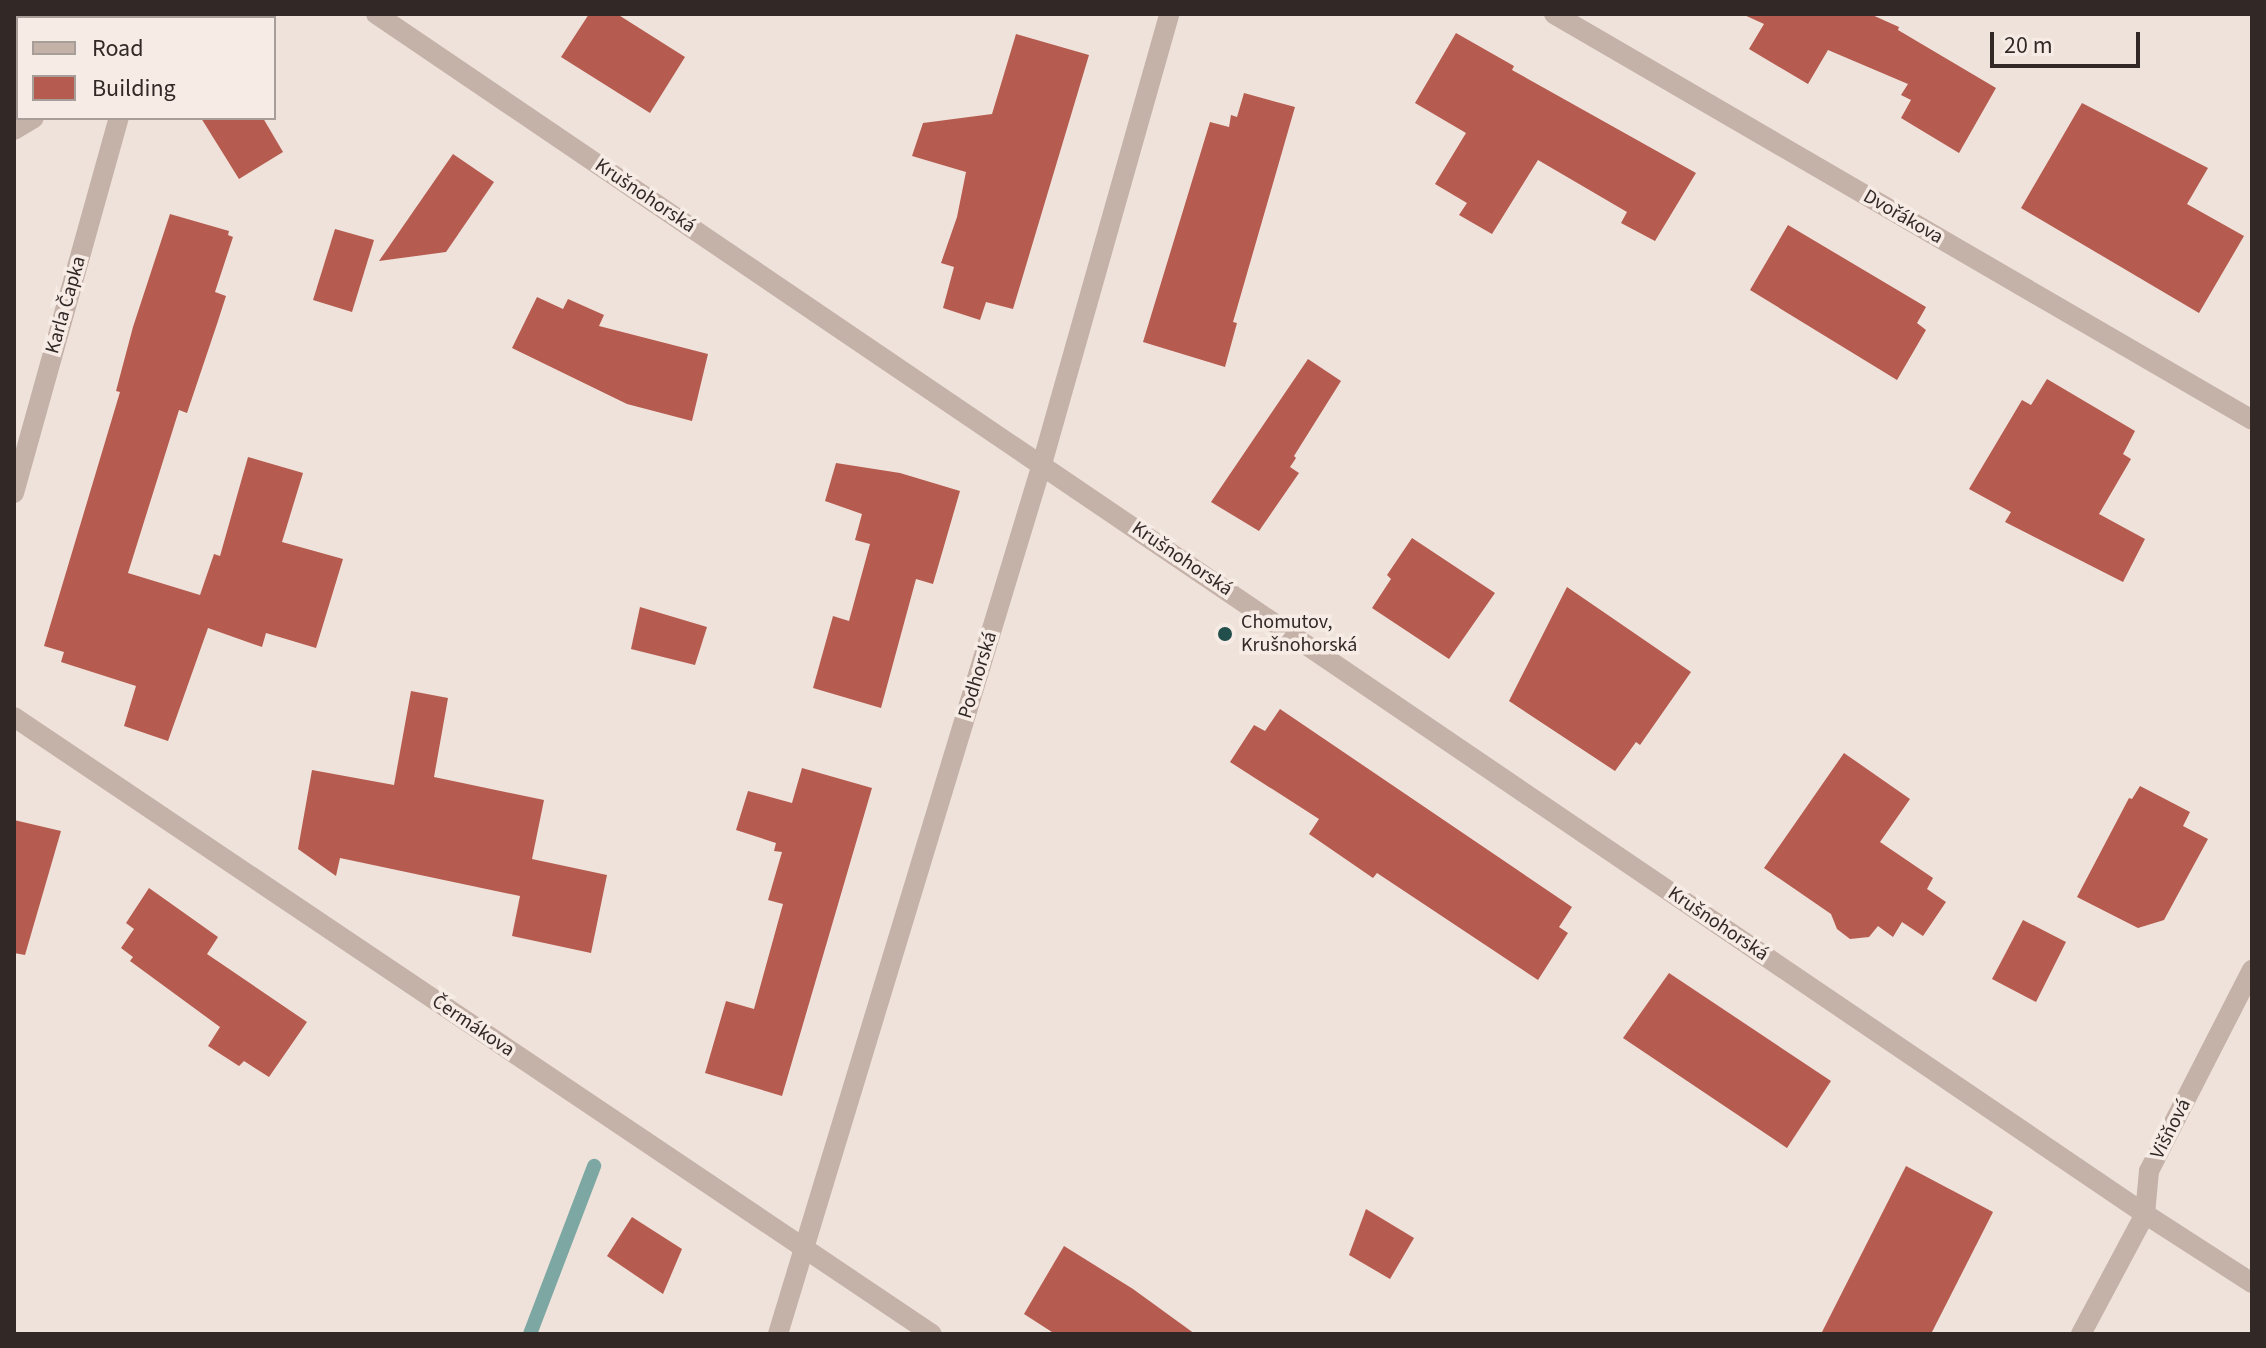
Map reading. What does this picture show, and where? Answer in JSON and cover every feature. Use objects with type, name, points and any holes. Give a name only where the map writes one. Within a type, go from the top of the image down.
[{"type":"street","name":"Krušnohorská","points":[[376,14],[2145,1214],[2252,1283]]},
{"type":"street","name":"Podhorská","points":[[778,1334],[1042,464],[1169,14]]},
{"type":"street","name":"Dvořákova","points":[[1554,14],[2252,420]]},
{"type":"street","name":"Karla Čapka","points":[[14,493],[118,120]]},
{"type":"street","name":"Čermákova","points":[[14,717],[932,1334]]},
{"type":"street","name":"Višňová","points":[[2081,1334],[2145,1214],[2149,1171],[2252,970]]},
{"type":"building","points":[[589,14],[617,14],[685,57],[650,113],[561,57]]},
{"type":"building","points":[[1742,14],[1870,14],[1899,27],[1898,30],[1996,88],[1959,153],[1901,118],[1911,100],[1901,95],[1908,84],[1828,50],[1808,84],[1749,49],[1764,24]]},
{"type":"building","points":[[1456,33],[1514,66],[1512,70],[1696,173],[1655,241],[1621,223],[1627,212],[1538,160],[1492,234],[1459,215],[1467,203],[1435,184],[1466,133],[1415,103]]},
{"type":"building","points":[[1016,34],[1089,55],[1013,309],[986,302],[980,320],[943,308],[954,267],[941,263],[957,217],[966,172],[912,156],[923,123],[992,114]]},
{"type":"building","points":[[1244,93],[1295,107],[1233,322],[1237,323],[1225,367],[1143,342],[1210,122],[1229,127],[1231,115],[1237,117]]},
{"type":"building","points":[[2082,103],[2208,168],[2187,204],[2244,236],[2199,313],[2021,208]]},
{"type":"building","points":[[202,120],[264,120],[283,152],[239,179]]},
{"type":"building","points":[[453,154],[494,182],[446,252],[379,261]]},
{"type":"building","points":[[170,214],[229,231],[228,235],[233,237],[215,292],[226,296],[187,413],[179,410],[128,573],[200,595],[214,554],[220,556],[248,457],[303,473],[282,542],[343,559],[316,648],[266,633],[262,647],[208,628],[168,741],[124,726],[136,686],[61,662],[64,652],[44,646],[120,392],[116,391],[133,327]]},
{"type":"building","points":[[1788,225],[1926,307],[1917,323],[1926,330],[1897,380],[1750,290]]},
{"type":"building","points":[[335,229],[374,240],[352,312],[313,300]]},
{"type":"building","points":[[537,297],[563,309],[568,299],[604,315],[599,326],[708,354],[692,421],[627,404],[512,348]]},
{"type":"building","points":[[1308,359],[1341,381],[1294,456],[1296,458],[1290,467],[1299,473],[1259,531],[1211,502]]},
{"type":"building","points":[[2047,379],[2135,431],[2123,454],[2131,459],[2099,514],[2145,539],[2123,582],[2005,522],[2011,512],[1969,489],[2022,400],[2031,405]]},
{"type":"building","points":[[836,463],[900,473],[960,491],[933,584],[916,579],[881,708],[813,688],[833,616],[849,621],[870,544],[855,540],[862,514],[825,501]]},
{"type":"building","points":[[1412,538],[1495,593],[1449,659],[1372,608],[1391,579],[1387,575]]},
{"type":"building","points":[[1567,587],[1691,672],[1640,745],[1636,742],[1615,771],[1509,701]]},
{"type":"building","points":[[640,607],[707,627],[695,665],[631,649]]},
{"type":"building","points":[[411,691],[448,698],[434,777],[544,800],[532,859],[607,875],[591,953],[512,936],[520,896],[340,858],[336,876],[298,849],[312,770],[394,785]]},
{"type":"building","points":[[1280,709],[1572,907],[1559,927],[1568,933],[1538,980],[1377,873],[1373,878],[1309,834],[1319,819],[1230,762],[1254,725],[1265,731]]},
{"type":"building","points":[[1844,753],[1910,799],[1880,842],[1933,878],[1927,889],[1946,902],[1923,936],[1902,922],[1893,937],[1878,926],[1869,937],[1850,939],[1837,929],[1831,914],[1764,868]]},
{"type":"building","points":[[802,768],[872,788],[782,1096],[705,1073],[726,1001],[754,1009],[783,904],[768,900],[782,852],[774,851],[776,843],[736,830],[748,791],[792,803]]},
{"type":"building","points":[[2140,786],[2190,812],[2183,826],[2208,839],[2164,920],[2138,928],[2077,897],[2129,798],[2132,799]]},
{"type":"building","points":[[14,820],[61,831],[25,955],[14,953]]},
{"type":"building","points":[[149,888],[218,937],[207,954],[307,1022],[269,1077],[244,1061],[239,1066],[208,1046],[220,1027],[130,961],[133,957],[121,948],[134,929],[126,923]]},
{"type":"building","points":[[2023,920],[2066,942],[2036,1002],[1992,979]]},
{"type":"building","points":[[1669,973],[1831,1081],[1787,1148],[1623,1038]]},
{"type":"building","points":[[1906,1166],[1993,1212],[1931,1334],[1821,1334]]},
{"type":"building","points":[[1366,1209],[1414,1238],[1390,1279],[1349,1255]]},
{"type":"building","points":[[632,1217],[682,1249],[663,1294],[607,1256]]},
{"type":"building","points":[[1064,1246],[1133,1289],[1195,1334],[1055,1334],[1024,1314]]},
{"type":"waterway","points":[[530,1334],[594,1166]]},
{"type":"place","name":"Chomutov, Krušnohorská","points":[[1225,634]]}]
